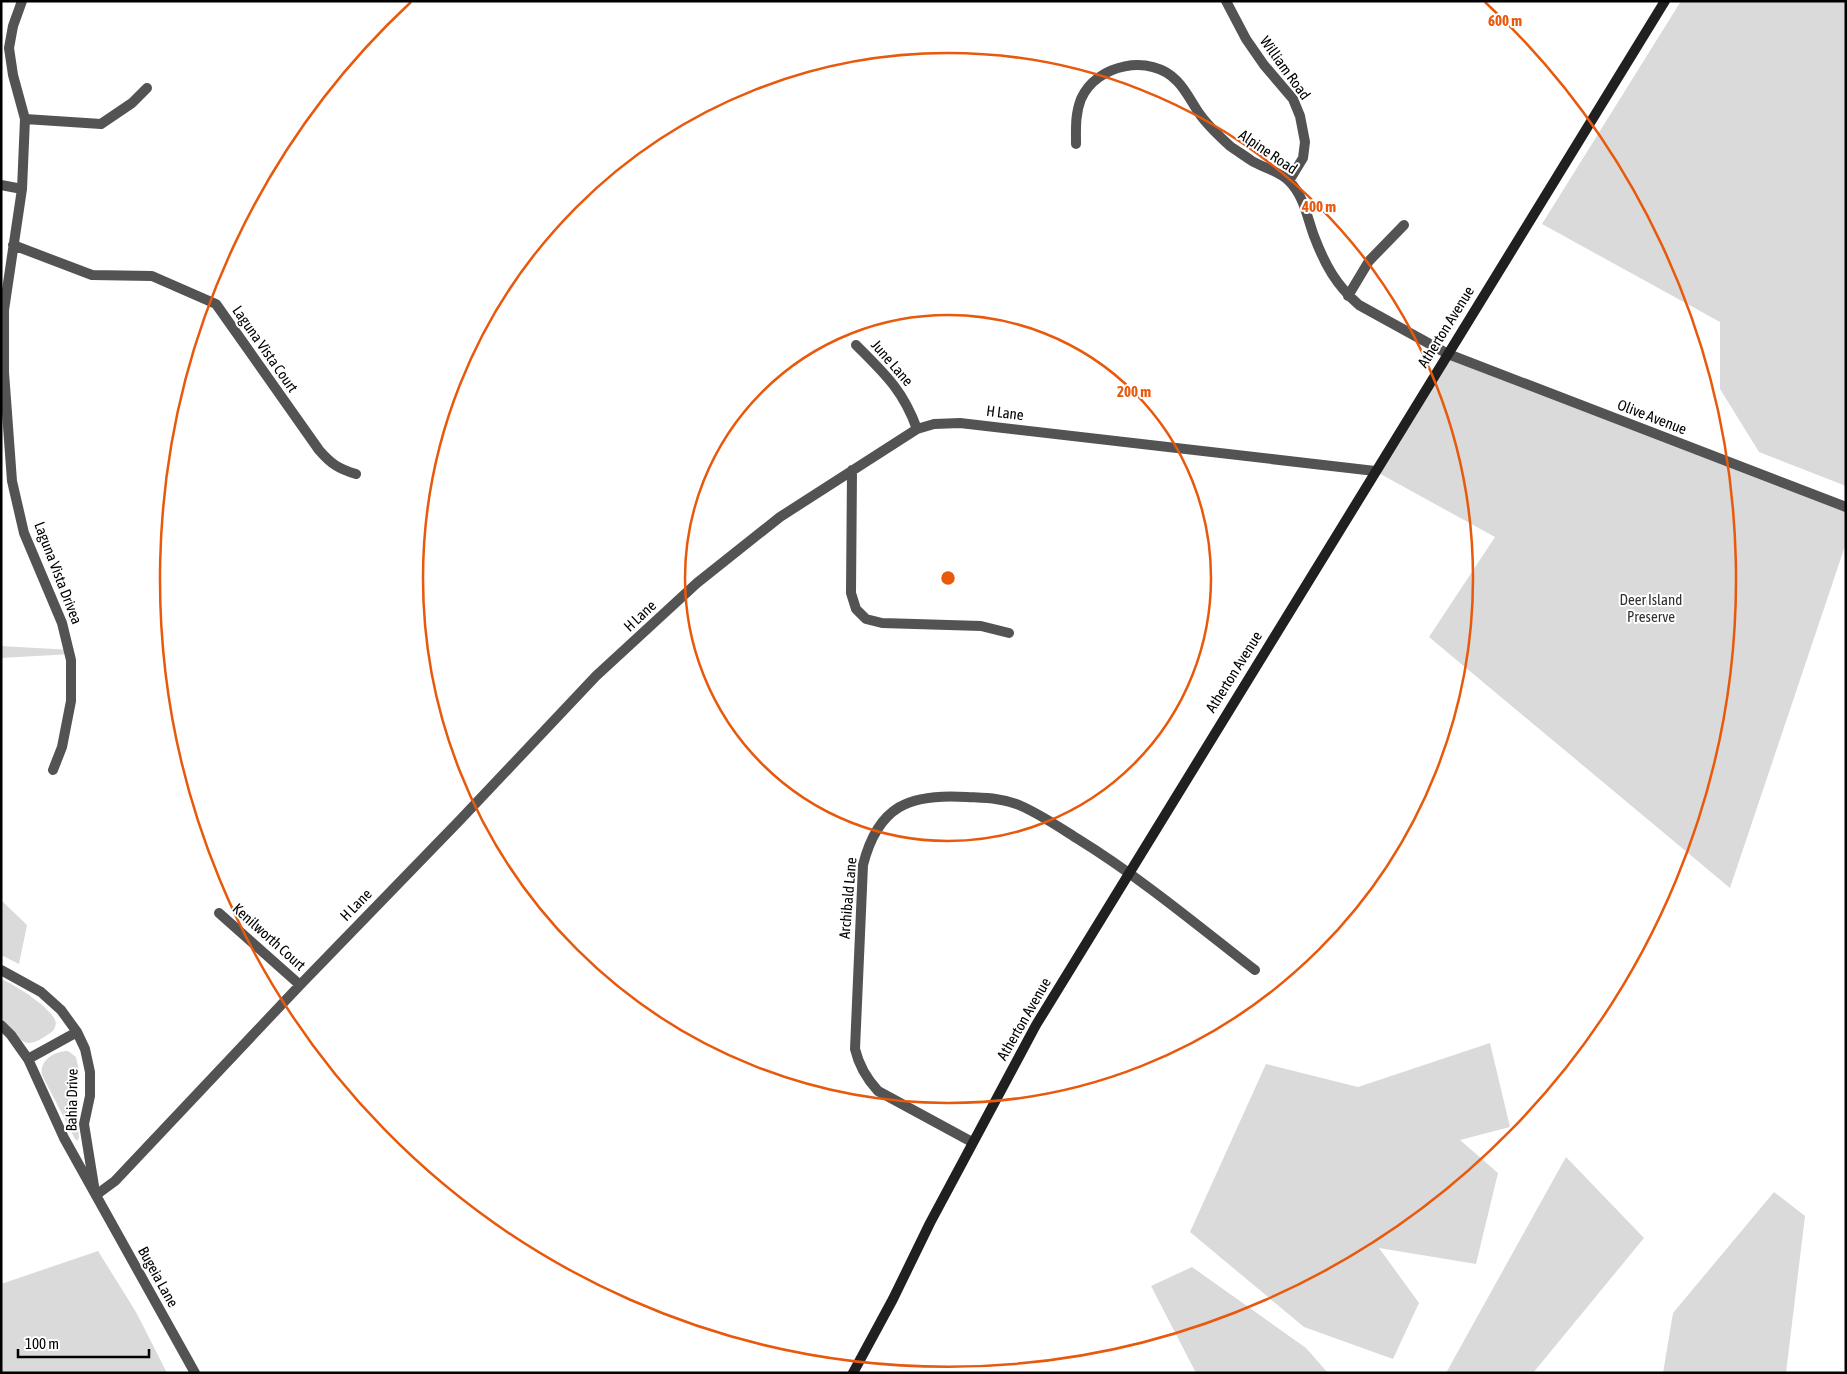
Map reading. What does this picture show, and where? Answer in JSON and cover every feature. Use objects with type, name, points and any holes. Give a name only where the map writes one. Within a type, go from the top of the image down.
[{"type":"main road","name":"Atherton Avenue","points":[[853,1373],[972,1142],[1036,1025],[1665,1]]},
{"type":"street","name":"Laguna Vista Drivea","points":[[22,1],[13,26],[9,48],[13,75],[26,119],[22,189],[4,310],[4,372],[12,480],[24,533],[62,622],[71,660],[71,701],[62,747],[53,770]]},
{"type":"street","name":"William Road","points":[[1226,1],[1246,39],[1264,65],[1293,99],[1300,116],[1305,142],[1303,158],[1289,181]]},
{"type":"street","name":"Alpine Road","points":[[1076,144],[1076,117],[1081,98],[1093,83],[1107,72],[1123,66],[1142,65],[1161,69],[1177,81],[1201,116],[1225,141],[1253,161],[1273,170],[1289,181],[1303,202],[1314,236],[1334,280],[1348,296],[1359,306],[1448,354]]},
{"type":"street","points":[[26,119],[101,124],[132,102],[147,88]]},
{"type":"street","points":[[1,185],[22,189]]},
{"type":"street","points":[[1348,296],[1370,262],[1404,224]]},
{"type":"street","name":"Laguna Vista Court","points":[[13,245],[92,275],[152,276],[216,304],[328,461],[340,469],[356,474]]},
{"type":"street","name":"June Lane","points":[[856,345],[890,379],[909,408],[917,429]]},
{"type":"street","name":"Olive Avenue","points":[[1448,354],[1846,507]]},
{"type":"street","name":"H Lane","points":[[96,1195],[115,1182],[300,985],[596,676],[697,583],[780,517],[917,429],[934,424],[960,424],[1375,471]]},
{"type":"street","points":[[852,470],[851,593],[856,609],[866,619],[882,623],[981,626],[1009,633]]},
{"type":"street","name":"Archibald Lane","points":[[972,1142],[878,1091],[866,1078],[859,1064],[855,1049],[855,1014],[863,865],[868,844],[878,828],[898,808],[911,801],[925,797],[945,795],[998,800],[1018,804],[1129,871],[1255,970]]},
{"type":"street","name":"Kenilworth Court","points":[[219,913],[300,985]]},
{"type":"street","name":"Bahia Drive","points":[[1,970],[41,992],[61,1010],[77,1032],[85,1049],[90,1072],[90,1096],[84,1124],[96,1195]]},
{"type":"street","name":"Bahia Drive","points":[[1,1025],[11,1035],[28,1059],[64,1138],[96,1195]]},
{"type":"street","points":[[28,1059],[77,1032]]},
{"type":"street","name":"Bugeia Lane","points":[[96,1195],[195,1373]]},
{"type":"green space","points":[[1681,1],[1846,1],[1846,486],[1759,452],[1720,389],[1720,322],[1542,224]]},
{"type":"green space","name":"Deer Island Preserve","points":[[1448,354],[1846,507],[1846,543],[1730,888],[1429,637],[1495,537],[1375,471]]},
{"type":"green space","points":[[1,646],[72,650],[72,654],[1,658]]},
{"type":"green space","points":[[1,900],[27,925],[19,964],[1,955]]},
{"type":"green space","points":[[1,979],[39,1003],[52,1015],[56,1021],[53,1031],[34,1042],[28,1043],[19,1038],[1,1018]]},
{"type":"green space","points":[[1490,1043],[1510,1127],[1460,1140],[1498,1173],[1476,1264],[1379,1248],[1419,1303],[1393,1359],[1304,1327],[1190,1232],[1266,1064],[1358,1087]]},
{"type":"green space","points":[[68,1051],[76,1057],[79,1070],[77,1115],[79,1138],[77,1141],[42,1075],[45,1061],[53,1055]]},
{"type":"green space","points":[[1566,1157],[1644,1238],[1533,1373],[1446,1373]]},
{"type":"green space","points":[[1774,1192],[1805,1216],[1786,1373],[1663,1373],[1673,1313]]},
{"type":"green space","points":[[98,1251],[136,1312],[167,1373],[1,1373],[1,1284]]},
{"type":"green space","points":[[1192,1267],[1306,1348],[1328,1373],[1196,1373],[1151,1286]]}]
